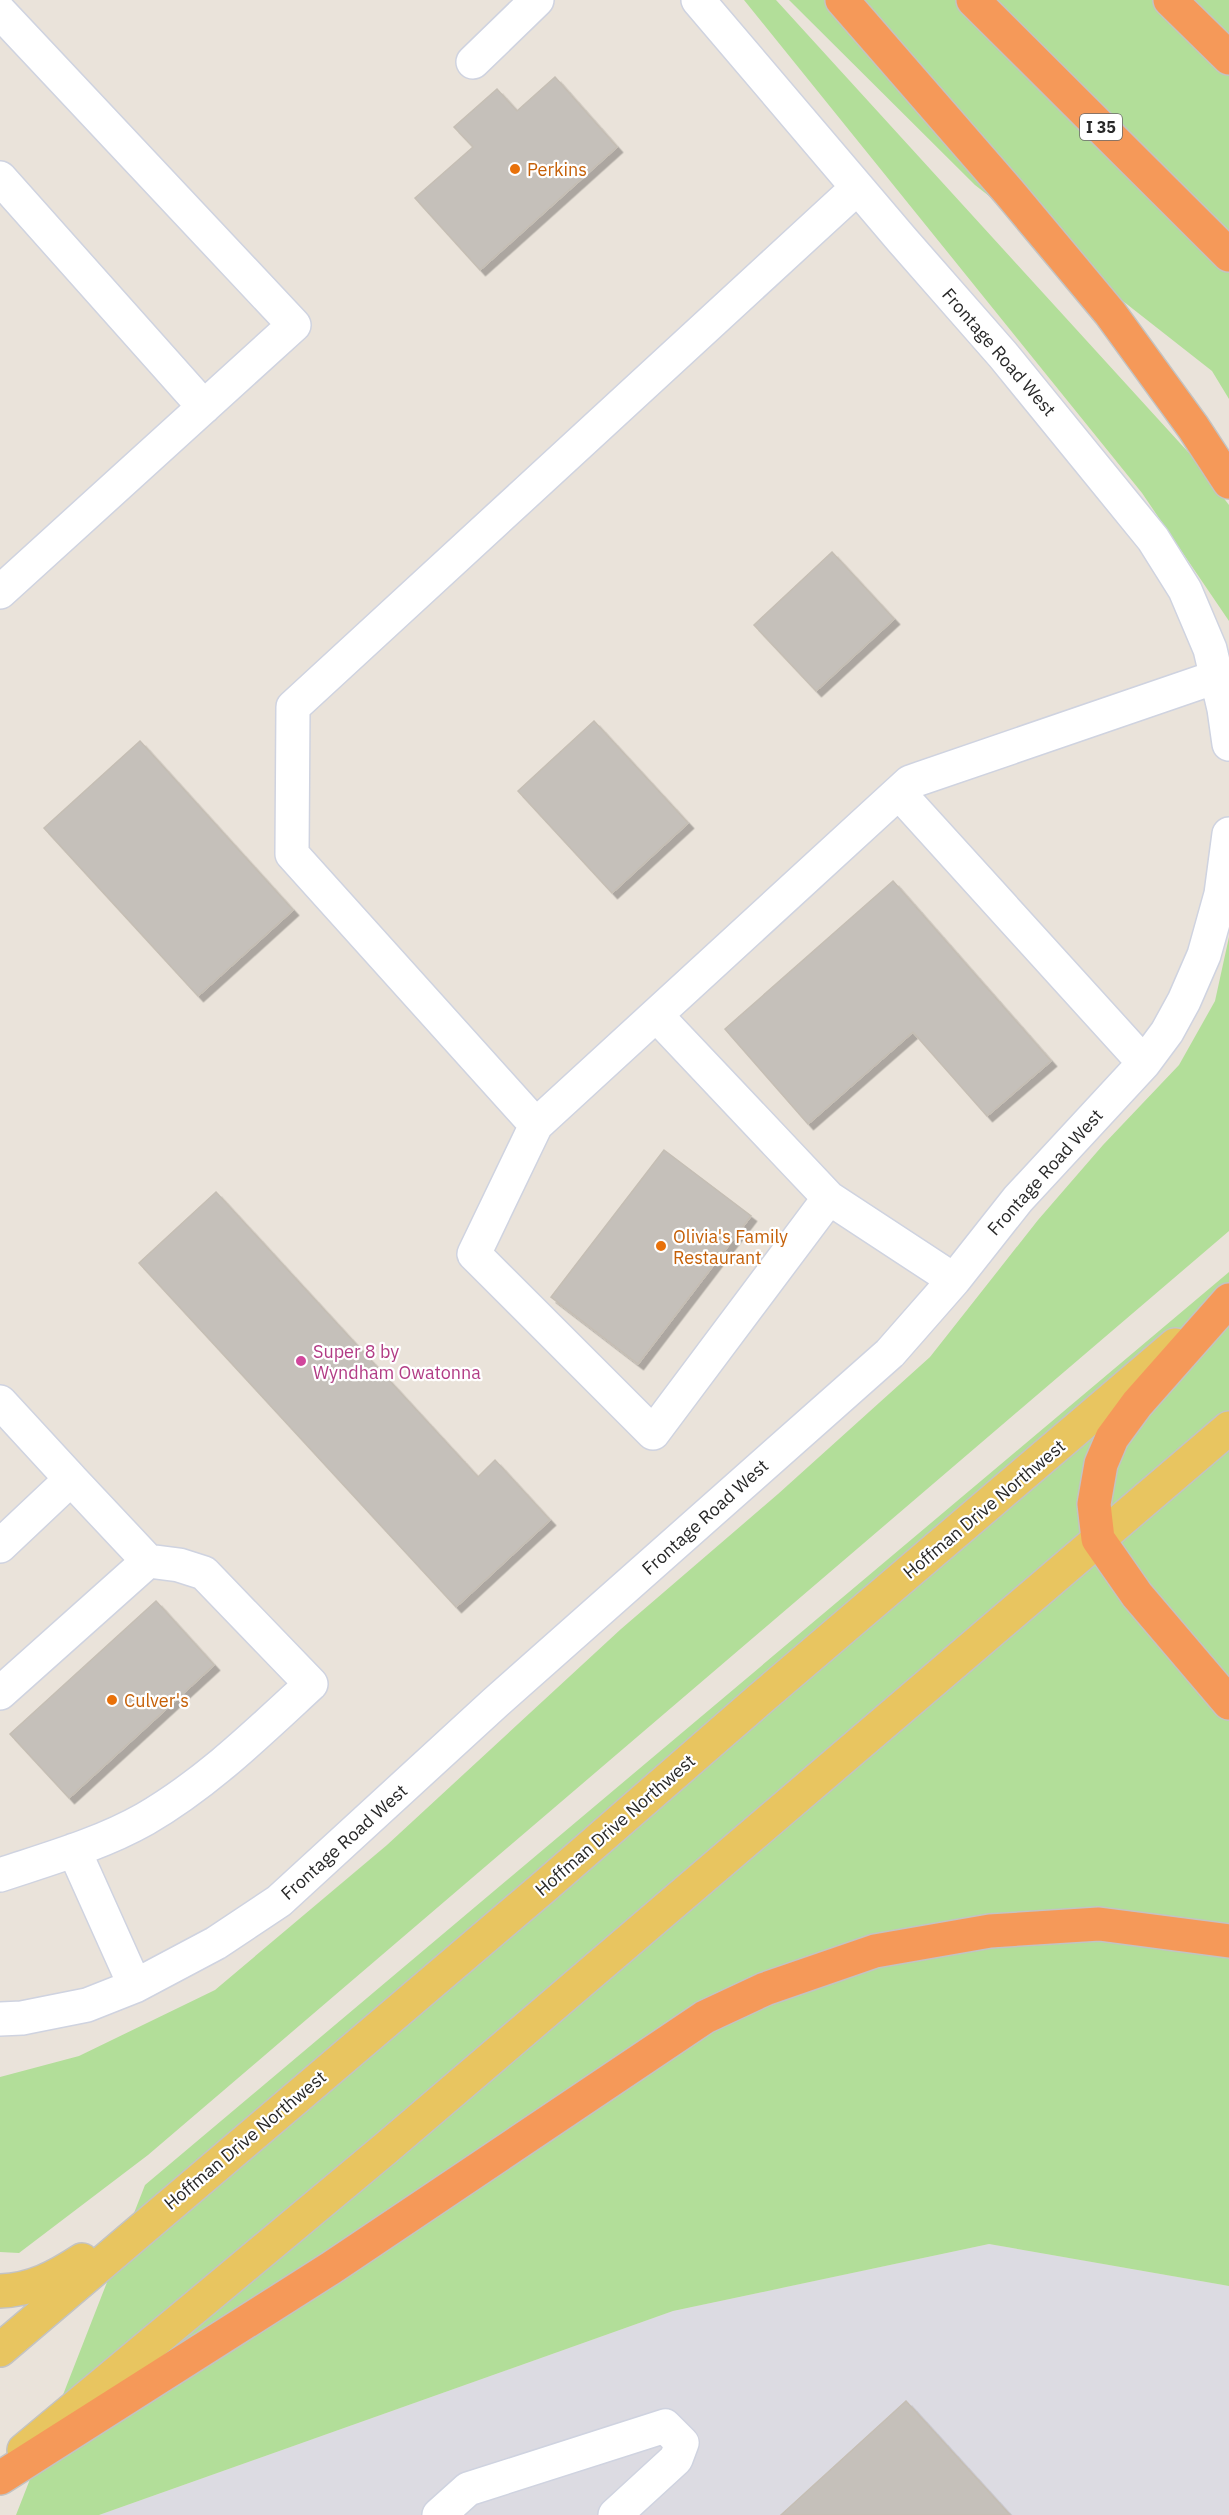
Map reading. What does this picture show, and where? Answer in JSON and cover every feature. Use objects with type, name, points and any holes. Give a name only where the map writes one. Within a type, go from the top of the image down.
[{"type":"highway","points":[[842,0],[1009,192],[1110,313],[1193,427],[1229,482]]},
{"type":"highway","name":"I 35","points":[[973,0],[1229,255]]},
{"type":"highway","points":[[1170,0],[1229,58]]},
{"type":"highway","points":[[1229,1300],[1137,1404],[1112,1438],[1101,1464],[1094,1504],[1098,1539],[1137,1595],[1229,1703]]},
{"type":"highway","points":[[0,2478],[331,2268],[705,2017],[765,1989],[876,1951],[990,1931],[1099,1924],[1229,1941]]},
{"type":"main road","name":"Hoffman Drive Northwest","points":[[0,2350],[1229,1300]]},
{"type":"main road","points":[[0,2470],[385,2149],[1229,1428]]},
{"type":"main road","points":[[0,2291],[49,2281],[160,2212]]},
{"type":"street","points":[[473,62],[537,0]]},
{"type":"street","name":"Frontage Road West","points":[[698,0],[1010,364],[1153,539],[1185,590],[1210,650],[1229,744]]},
{"type":"street","points":[[0,12],[294,326],[0,591]]},
{"type":"street","points":[[0,178],[204,407]]},
{"type":"street","points":[[536,1125],[292,854],[293,707],[857,188]]},
{"type":"street","points":[[829,1198],[653,1433],[474,1254],[536,1125],[910,782],[1216,677]]},
{"type":"street","points":[[899,793],[1144,1063]]},
{"type":"street","name":"Frontage Road West","points":[[0,2019],[22,2018],[87,2005],[135,1986],[216,1943],[279,1901],[513,1687],[890,1353],[954,1280],[1018,1199],[1144,1063],[1167,1032],[1184,1001],[1204,955],[1221,894],[1229,834]]},
{"type":"street","points":[[656,1015],[829,1198],[954,1280]]},
{"type":"street","points":[[0,1402],[148,1561],[179,1565],[204,1573],[311,1684],[223,1764],[144,1819],[74,1850],[0,1875]]},
{"type":"street","points":[[0,1546],[71,1479]]},
{"type":"street","points":[[0,1694],[148,1561]]},
{"type":"street","points":[[74,1850],[135,1986]]},
{"type":"street","points":[[439,2515],[468,2489],[665,2427],[682,2443],[676,2459],[615,2515]]},
{"type":"shaded area","points":[[989,2244],[1229,2286],[1229,2515],[99,2515],[673,2311]]},
{"type":"green space","points":[[744,0],[776,0],[1189,453],[1229,505],[1229,621],[1142,493]]},
{"type":"green space","points":[[789,0],[1229,0],[1229,399],[1212,371],[975,185]]},
{"type":"green space","points":[[1229,937],[1229,1231],[148,2155],[19,2253],[0,2252],[0,2077],[79,2056],[215,1990],[387,1845],[621,1629],[778,1494],[930,1357],[1038,1220],[1103,1145],[1179,1065],[1215,1001]]},
{"type":"green space","points":[[1229,1272],[1229,2286],[989,2244],[673,2311],[99,2515],[16,2515],[145,2185]]},
{"type":"building","points":[[555,77],[617,147],[480,270],[415,198],[473,147],[454,127],[497,89],[517,111]]},
{"type":"building","points":[[832,552],[894,619],[816,691],[754,625]]},
{"type":"building","points":[[594,721],[688,823],[612,893],[518,791]]},
{"type":"building","points":[[140,741],[293,910],[198,996],[44,828]]},
{"type":"building","points":[[893,881],[1051,1061],[987,1116],[913,1032],[808,1124],[725,1029]]},
{"type":"building","points":[[664,1150],[751,1216],[638,1364],[551,1297]]},
{"type":"building","name":"Super 8 by Wyndham Owatonna","points":[[216,1192],[478,1477],[495,1460],[550,1520],[456,1607],[139,1263]]},
{"type":"building","name":"Culver's","points":[[156,1601],[214,1665],[69,1798],[10,1734]]},
{"type":"building","points":[[906,2401],[1010,2515],[781,2515]]},
{"type":"place","name":"Perkins","points":[[515,169]]},
{"type":"place","name":"Olivia's Family Restaurant","points":[[661,1246]]},
{"type":"place","name":"Super 8 by Wyndham Owatonna","points":[[301,1361]]},
{"type":"place","name":"Culver's","points":[[112,1700]]}]
